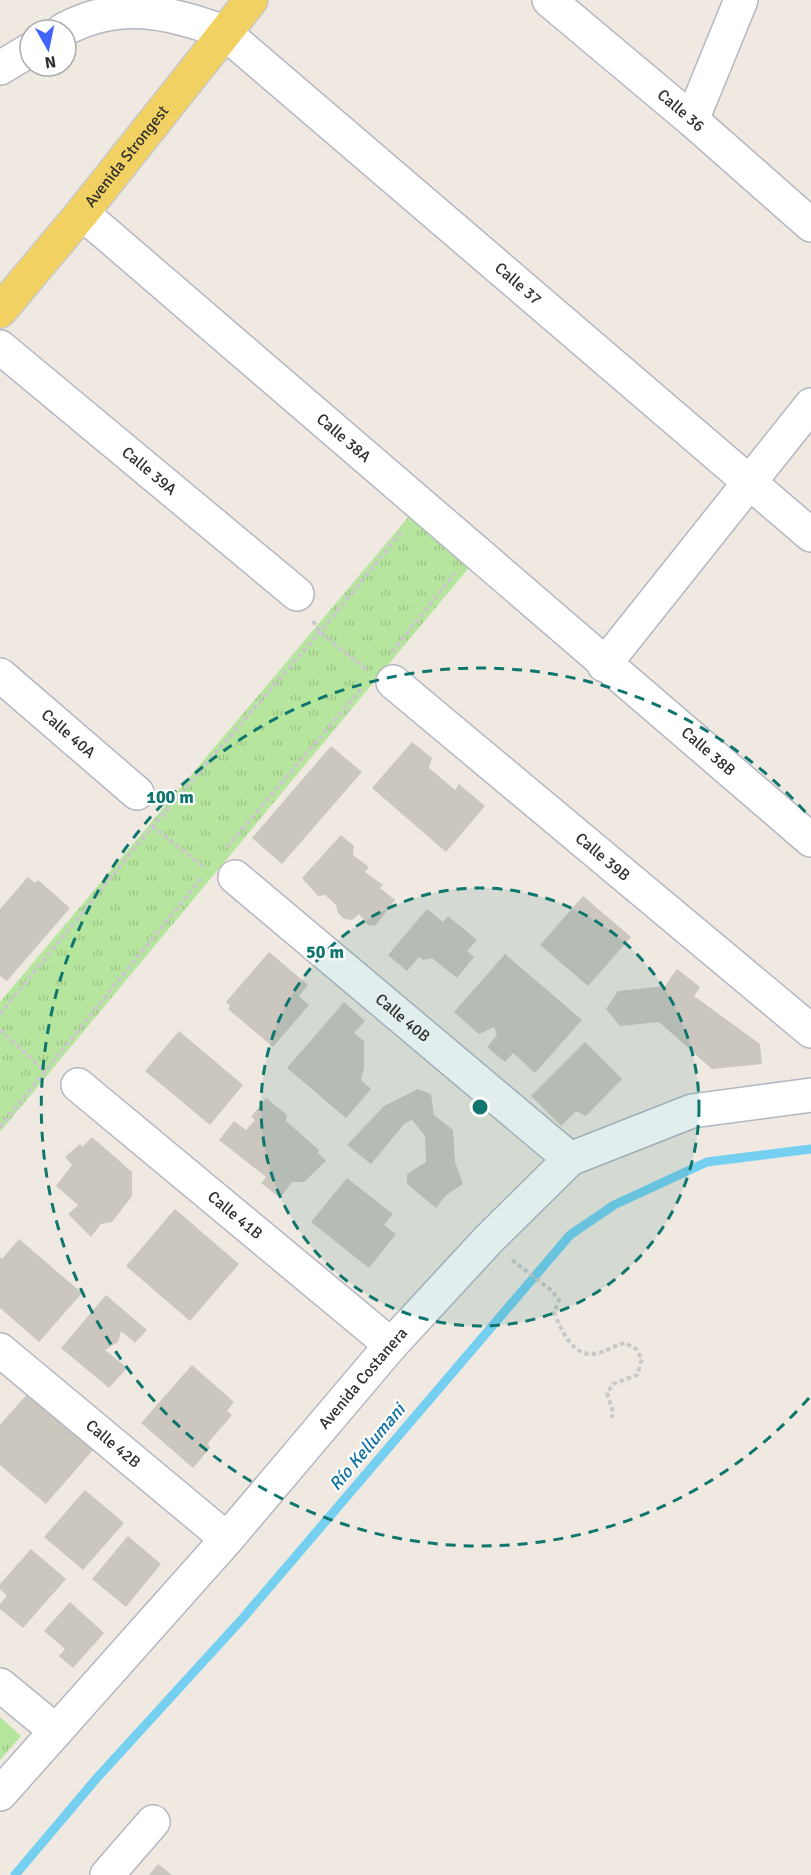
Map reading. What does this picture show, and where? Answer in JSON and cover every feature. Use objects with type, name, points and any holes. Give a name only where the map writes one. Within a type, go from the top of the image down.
[{"type":"main road","name":"Avenida Strongest","points":[[0,311],[82,213],[251,0]]},
{"type":"street","name":"Calle 36","points":[[549,0],[692,120],[811,225]]},
{"type":"street","points":[[692,120],[741,0]]},
{"type":"street","points":[[78,24],[126,9],[154,10],[178,15],[225,32]]},
{"type":"street","name":"Calle 37","points":[[225,32],[811,535]]},
{"type":"street","points":[[0,68],[18,57]]},
{"type":"street","name":"Calle 38A","points":[[82,213],[474,549],[604,665]]},
{"type":"street","name":"Calle 39A","points":[[0,347],[297,594]]},
{"type":"street","points":[[604,665],[811,405]]},
{"type":"street","name":"Calle 38B","points":[[604,665],[811,840]]},
{"type":"street","name":"Calle 40A","points":[[0,675],[137,793]]},
{"type":"street","name":"Calle 39B","points":[[383,679],[811,1031]]},
{"type":"street","name":"Calle 40B","points":[[220,865],[570,1159]]},
{"type":"street","name":"Calle 41B","points":[[78,1085],[391,1345]]},
{"type":"street","name":"Avenida Costanera","points":[[0,1794],[227,1539],[391,1345],[488,1240],[570,1159],[692,1111],[811,1095]]},
{"type":"street","name":"Calle 42B","points":[[0,1350],[227,1539]]},
{"type":"street","points":[[0,1685],[56,1731]]},
{"type":"street","points":[[107,1875],[153,1822]]},
{"type":"path","points":[[0,1014],[152,827],[320,632],[423,506]]},
{"type":"path","points":[[0,1127],[220,865],[383,679],[474,549]]},
{"type":"path","points":[[297,594],[320,632],[383,679]]},
{"type":"path","points":[[137,793],[152,827],[220,865]]},
{"type":"path","points":[[0,1030],[45,1072]]},
{"type":"path","points":[[524,1270],[552,1291],[559,1300],[554,1312],[571,1345],[583,1353],[597,1354],[625,1343],[636,1349],[642,1359],[637,1375],[613,1384],[607,1393],[613,1412],[612,1418]]},
{"type":"green space","points":[[416,508],[477,558],[0,1132],[0,1002]]},
{"type":"green space","points":[[0,1717],[21,1736],[0,1760]]},
{"type":"building","points":[[412,742],[432,758],[429,768],[455,790],[459,784],[485,806],[446,852],[372,788]]},
{"type":"building","points":[[331,746],[362,772],[282,864],[252,838]]},
{"type":"building","points":[[341,835],[354,846],[353,855],[369,867],[365,872],[383,885],[380,888],[395,900],[376,925],[369,926],[359,914],[352,920],[344,919],[338,913],[336,905],[325,895],[318,896],[302,878]]},
{"type":"building","points":[[28,877],[35,883],[38,880],[70,908],[7,981],[0,976],[0,909]]},
{"type":"building","points":[[583,896],[631,937],[588,986],[540,945]]},
{"type":"building","points":[[427,909],[443,922],[448,916],[477,940],[467,951],[474,957],[457,978],[432,958],[423,960],[419,957],[407,971],[388,955]]},
{"type":"building","points":[[269,952],[308,985],[299,996],[309,1005],[273,1047],[228,1009],[230,1006],[226,1002]]},
{"type":"building","points":[[505,954],[582,1020],[535,1073],[513,1053],[505,1062],[487,1047],[497,1035],[494,1027],[479,1034],[454,1012]]},
{"type":"building","points":[[677,969],[700,987],[694,996],[760,1044],[762,1064],[712,1069],[659,1022],[620,1026],[606,1009],[618,991],[665,986]]},
{"type":"building","points":[[344,1002],[365,1021],[354,1033],[364,1041],[364,1068],[361,1080],[371,1089],[346,1118],[287,1068]]},
{"type":"building","points":[[179,1031],[243,1085],[210,1125],[145,1071]]},
{"type":"building","points":[[585,1042],[622,1079],[586,1116],[576,1111],[561,1126],[531,1096]]},
{"type":"building","points":[[418,1089],[431,1094],[434,1115],[453,1130],[455,1162],[463,1184],[446,1195],[436,1208],[407,1184],[407,1174],[426,1162],[425,1136],[412,1120],[405,1123],[371,1164],[347,1145],[384,1106]]},
{"type":"building","points":[[266,1098],[287,1115],[286,1121],[319,1150],[318,1153],[326,1161],[304,1182],[292,1182],[280,1198],[261,1183],[266,1177],[219,1140],[234,1121],[246,1130],[255,1120],[251,1117]]},
{"type":"building","points":[[92,1137],[132,1172],[132,1196],[112,1222],[101,1224],[91,1237],[68,1214],[78,1205],[56,1186],[72,1165],[65,1157],[80,1144],[82,1147]]},
{"type":"building","points":[[347,1178],[393,1214],[384,1225],[396,1234],[369,1268],[311,1222]]},
{"type":"building","points":[[175,1209],[239,1264],[190,1321],[126,1266]]},
{"type":"building","points":[[19,1239],[82,1293],[39,1342],[0,1308],[0,1257],[2,1259]]},
{"type":"building","points":[[106,1295],[147,1330],[135,1343],[121,1331],[118,1342],[105,1350],[127,1368],[109,1388],[61,1348]]},
{"type":"building","points":[[192,1365],[234,1402],[227,1411],[232,1415],[208,1443],[210,1448],[193,1468],[141,1423]]},
{"type":"building","points":[[27,1394],[93,1450],[46,1504],[0,1465],[0,1425]]},
{"type":"building","points":[[85,1490],[124,1523],[83,1570],[44,1537]]},
{"type":"building","points":[[128,1536],[161,1564],[126,1607],[92,1579]]},
{"type":"building","points":[[31,1549],[66,1579],[23,1628],[0,1609],[0,1604],[7,1596],[0,1589],[0,1584]]},
{"type":"building","points":[[70,1602],[104,1633],[73,1668],[59,1656],[65,1649],[44,1631]]},
{"type":"building","points":[[158,1864],[172,1875],[149,1875]]},
{"type":"waterway","name":"Río Kellumani","points":[[15,1875],[96,1779],[243,1618],[570,1235],[614,1205],[707,1162],[811,1149]]}]
